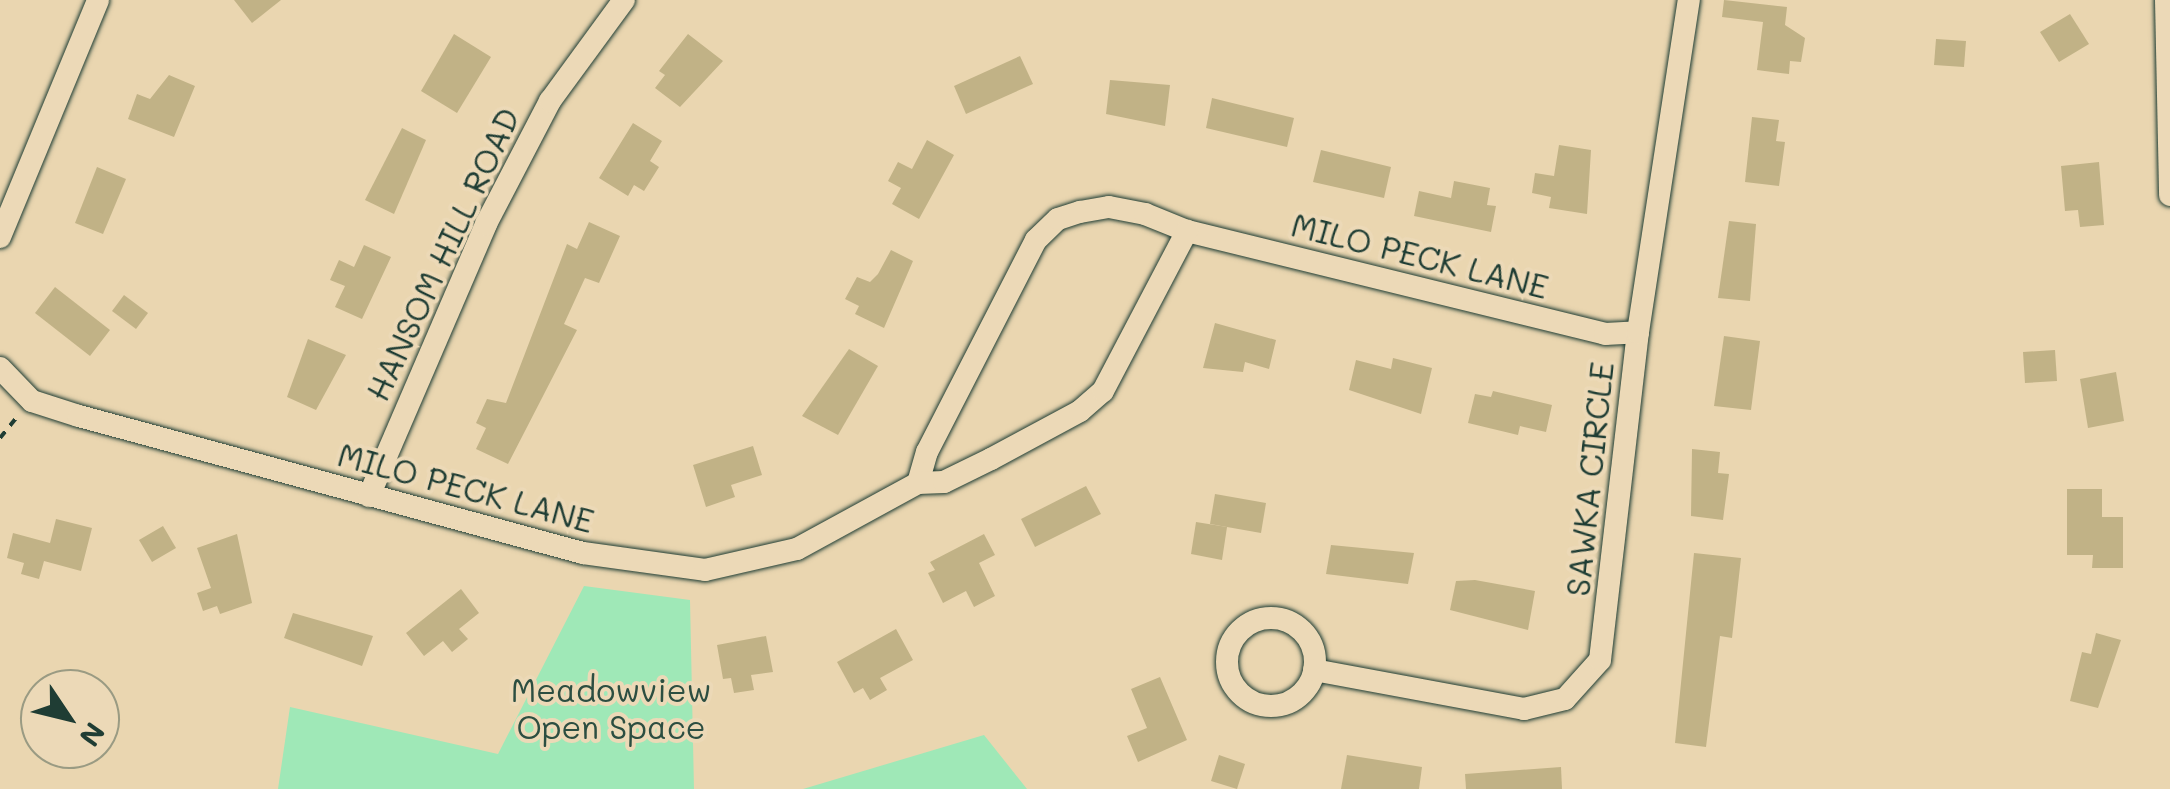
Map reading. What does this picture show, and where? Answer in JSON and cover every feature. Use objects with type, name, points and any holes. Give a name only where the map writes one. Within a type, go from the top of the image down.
[{"type":"street","points":[[0,237],[98,0]]},
{"type":"street","name":"HANSOM HILL ROAD","points":[[369,496],[494,209],[550,101],[624,0]]},
{"type":"street","name":"SAWKA CIRCLE","points":[[1314,670],[1524,709],[1565,699],[1581,686],[1600,660],[1638,332],[1689,0]]},
{"type":"street","points":[[2166,0],[2170,195]]},
{"type":"street","name":"MILO PECK LANE","points":[[918,483],[999,306],[1036,240],[1058,219],[1109,207],[1186,231],[1605,334],[1638,332]]},
{"type":"street","name":"MILO PECK LANE","points":[[0,368],[32,401],[584,553],[705,570],[797,549],[918,483],[960,474],[1080,411],[1103,391],[1186,231]]},
{"type":"green space","name":"Meadowview Open Space","points":[[584,586],[690,600],[694,789],[278,789],[290,707],[498,754]]},
{"type":"green space","points":[[984,735],[1027,789],[803,789]]},
{"type":"building","points":[[234,0],[281,0],[252,23]]},
{"type":"building","points":[[1724,0],[1787,7],[1785,25],[1805,38],[1801,62],[1790,61],[1789,74],[1757,70],[1763,22],[1722,17]]},
{"type":"building","points":[[2070,14],[2089,44],[2059,62],[2040,32]]},
{"type":"building","points":[[454,34],[491,57],[457,113],[421,91]]},
{"type":"building","points":[[688,34],[723,61],[680,107],[655,88],[665,75],[659,71]]},
{"type":"building","points":[[1936,39],[1966,41],[1964,67],[1934,65]]},
{"type":"building","points":[[1020,56],[1033,84],[966,114],[954,86]]},
{"type":"building","points":[[169,75],[195,86],[174,137],[128,119],[137,94],[150,99]]},
{"type":"building","points":[[1110,80],[1170,85],[1165,126],[1106,114]]},
{"type":"building","points":[[1212,98],[1294,118],[1287,147],[1206,128]]},
{"type":"building","points":[[1752,117],[1779,120],[1776,141],[1785,142],[1779,186],[1745,182]]},
{"type":"building","points":[[633,123],[662,141],[650,161],[659,167],[644,191],[634,185],[628,196],[599,178]]},
{"type":"building","points":[[402,128],[426,140],[394,214],[365,200]]},
{"type":"building","points":[[927,140],[954,155],[919,219],[892,204],[901,188],[888,181],[898,162],[912,169]]},
{"type":"building","points":[[1559,145],[1591,150],[1587,214],[1549,208],[1551,197],[1532,193],[1535,173],[1554,176]]},
{"type":"building","points":[[1321,150],[1391,167],[1384,198],[1313,182]]},
{"type":"building","points":[[2099,162],[2104,225],[2080,227],[2078,210],[2065,211],[2061,166]]},
{"type":"building","points":[[97,167],[126,179],[103,234],[75,223]]},
{"type":"building","points":[[1454,181],[1490,188],[1487,205],[1496,206],[1491,232],[1414,216],[1419,191],[1451,198]]},
{"type":"building","points":[[1729,221],[1756,224],[1750,301],[1718,298]]},
{"type":"building","points":[[589,222],[620,236],[599,283],[585,278],[564,324],[577,330],[508,464],[476,449],[486,428],[476,423],[487,399],[506,403],[567,244],[577,249]]},
{"type":"building","points":[[364,245],[391,257],[362,319],[335,307],[345,286],[330,280],[339,260],[354,267]]},
{"type":"building","points":[[891,250],[913,261],[884,328],[855,314],[859,306],[845,299],[857,277],[870,282],[878,274]]},
{"type":"building","points":[[55,287],[110,330],[90,356],[35,313]]},
{"type":"building","points":[[124,295],[148,313],[136,329],[112,311]]},
{"type":"building","points":[[1215,323],[1276,340],[1269,369],[1245,362],[1243,372],[1203,368]]},
{"type":"building","points":[[1724,336],[1760,341],[1751,410],[1714,406]]},
{"type":"building","points":[[308,339],[346,355],[316,410],[287,397]]},
{"type":"building","points":[[849,349],[878,366],[838,435],[802,416]]},
{"type":"building","points":[[2055,350],[2057,381],[2025,383],[2023,352]]},
{"type":"building","points":[[1393,358],[1432,368],[1421,414],[1349,390],[1356,360],[1391,369]]},
{"type":"building","points":[[2116,372],[2124,421],[2088,428],[2080,379]]},
{"type":"building","points":[[1493,391],[1552,405],[1546,432],[1520,426],[1518,435],[1468,423],[1475,394],[1491,397]]},
{"type":"building","points":[[753,446],[762,475],[731,485],[735,497],[706,507],[693,465]]},
{"type":"building","points":[[1692,449],[1720,452],[1718,473],[1729,474],[1723,520],[1691,516]]},
{"type":"building","points":[[1086,486],[1101,514],[1035,547],[1021,519]]},
{"type":"building","points":[[2067,489],[2102,489],[2102,517],[2123,517],[2123,568],[2092,568],[2093,555],[2067,555]]},
{"type":"building","points":[[1215,494],[1266,503],[1261,533],[1210,524]]},
{"type":"building","points":[[56,519],[92,528],[81,571],[44,561],[39,579],[21,574],[24,563],[7,558],[13,533],[50,543]]},
{"type":"building","points":[[1196,522],[1227,527],[1222,560],[1191,554]]},
{"type":"building","points":[[163,526],[176,548],[152,562],[139,540]]},
{"type":"building","points":[[237,534],[252,603],[220,614],[217,606],[203,611],[197,593],[211,588],[197,548]]},
{"type":"building","points":[[984,534],[995,555],[979,563],[995,596],[974,607],[966,591],[943,603],[928,573],[935,570],[930,562]]},
{"type":"building","points":[[1331,545],[1414,553],[1408,584],[1326,574]]},
{"type":"building","points":[[1694,553],[1741,558],[1732,638],[1720,636],[1706,747],[1675,743]]},
{"type":"building","points":[[1475,580],[1535,591],[1528,630],[1450,610],[1456,581]]},
{"type":"building","points":[[461,589],[479,613],[459,629],[468,639],[452,652],[443,641],[424,656],[406,633]]},
{"type":"building","points":[[293,613],[373,636],[362,666],[284,638]]},
{"type":"building","points":[[896,629],[913,660],[880,678],[887,690],[870,700],[863,688],[854,693],[837,662]]},
{"type":"building","points":[[2096,633],[2121,640],[2098,708],[2070,701],[2082,652],[2091,654]]},
{"type":"building","points":[[766,636],[773,672],[751,675],[754,690],[734,693],[731,678],[723,679],[717,645]]},
{"type":"building","points":[[1160,677],[1187,740],[1138,762],[1127,736],[1147,728],[1131,689]]},
{"type":"building","points":[[1219,755],[1245,764],[1237,789],[1211,781]]},
{"type":"building","points":[[1347,755],[1422,767],[1419,789],[1341,789]]},
{"type":"building","points":[[1561,767],[1562,789],[1466,789],[1465,774]]}]
